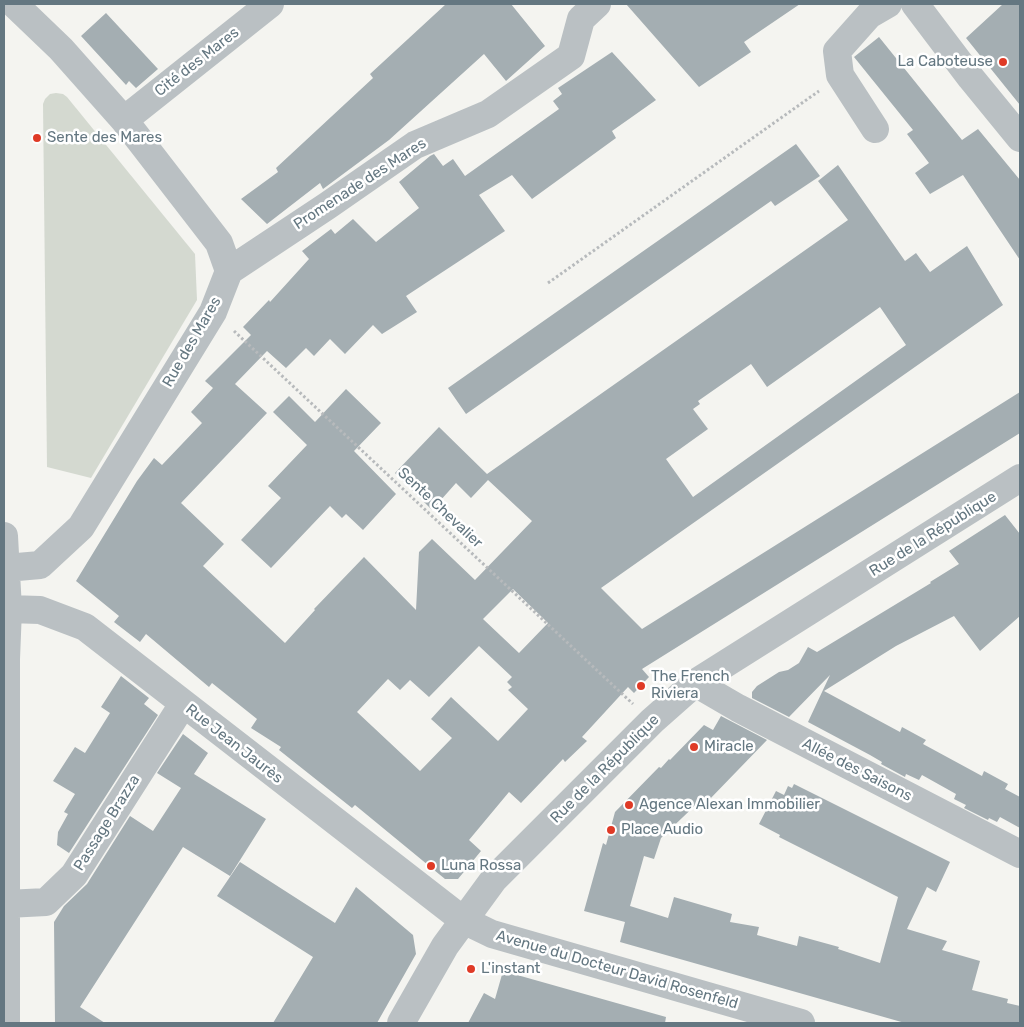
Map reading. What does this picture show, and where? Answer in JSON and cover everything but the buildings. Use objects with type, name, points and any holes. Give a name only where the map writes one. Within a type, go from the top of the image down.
[{"type":"street","points":[[14,4],[61,49],[124,120],[219,243],[229,271]]},
{"type":"street","name":"Cité des Mares","points":[[124,120],[270,4]]},
{"type":"street","name":"Promenade des Mares","points":[[229,271],[415,145],[488,114],[571,56],[581,20],[597,4]]},
{"type":"street","points":[[875,129],[840,75],[837,50],[869,15],[888,4]]},
{"type":"street","points":[[915,4],[971,78],[1020,138]]},
{"type":"street","name":"Rue des Mares","points":[[13,594],[40,565],[81,527],[213,312],[229,271]]},
{"type":"street","name":"Rue de la République","points":[[401,1023],[445,946],[494,879],[652,721],[695,683],[1020,478]]},
{"type":"street","points":[[4,536],[13,594],[6,659],[6,1023]]},
{"type":"street","name":"Rue Jean Jaurès","points":[[13,594],[85,627],[463,920]]},
{"type":"street","name":"Allée des Saisons","points":[[695,683],[738,708],[1020,854]]},
{"type":"street","name":"Passage Brazza","points":[[7,904],[46,902],[74,875],[183,704]]},
{"type":"street","name":"Avenue du Docteur David Rosenfeld","points":[[463,920],[492,934],[801,1023]]},
{"type":"path","points":[[548,283],[840,75]]},
{"type":"path","name":"Sente Chevalier","points":[[213,312],[652,721]]},
{"type":"shaded area","points":[[56,93],[67,97],[195,254],[197,300],[91,478],[47,467],[43,104],[50,94]]},
{"type":"place","name":"La Caboteuse","points":[[1003,62]]},
{"type":"place","name":"Sente des Mares","points":[[37,138]]},
{"type":"place","name":"The French Riviera","points":[[641,686]]},
{"type":"place","name":"Miracle","points":[[694,747]]},
{"type":"place","name":"Agence Alexan Immobilier","points":[[629,805]]},
{"type":"place","name":"Place Audio","points":[[611,830]]},
{"type":"place","name":"Luna Rossa","points":[[431,866]]},
{"type":"place","name":"L'instant","points":[[471,969]]}]
